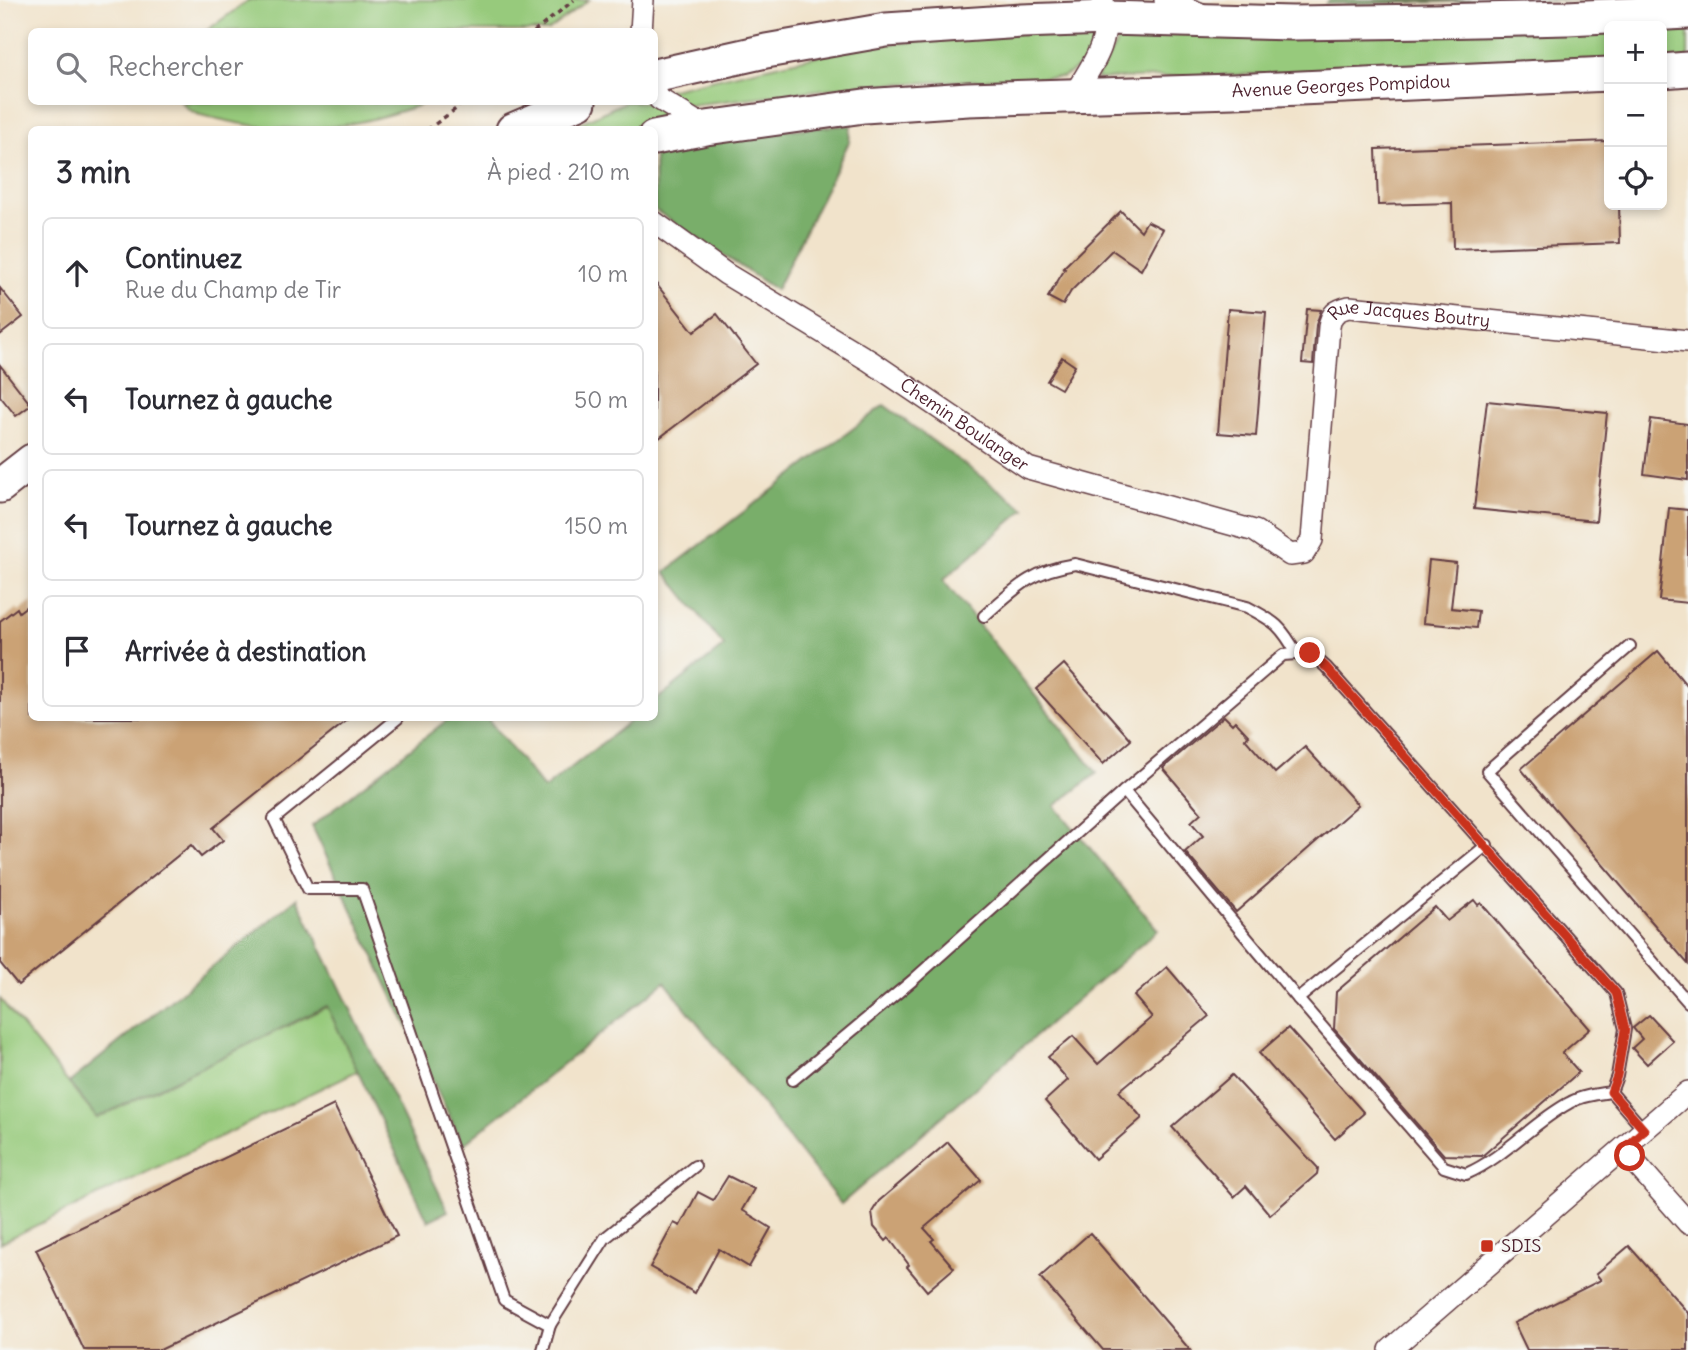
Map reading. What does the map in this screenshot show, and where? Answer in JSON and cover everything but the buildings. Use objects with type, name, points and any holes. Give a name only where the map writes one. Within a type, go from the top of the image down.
[{"type":"main road","points":[[658,75],[766,51],[886,30],[1105,9],[1293,23],[1567,18],[1688,12]]},
{"type":"main road","points":[[1667,71],[1688,69]]},
{"type":"main road","name":"Avenue Georges Pompidou","points":[[658,137],[864,106],[968,99],[1604,74]]},
{"type":"main road","points":[[523,126],[575,105]]},
{"type":"main road","points":[[550,126],[578,105]]},
{"type":"main road","points":[[0,486],[28,464]]},
{"type":"street","points":[[1165,0],[1218,19]]},
{"type":"street","points":[[1073,96],[1103,44],[1105,9]]},
{"type":"street","points":[[658,97],[706,128]]},
{"type":"street","name":"Chemin Boulanger","points":[[658,225],[726,274],[870,361],[1028,468],[1255,531],[1290,555],[1304,553]]},
{"type":"street","name":"Rue Jacques Boutry","points":[[1304,553],[1314,531],[1329,327],[1331,318],[1340,309],[1357,308],[1688,341]]},
{"type":"street","points":[[1390,1350],[1688,1092]]},
{"type":"street","points":[[1623,1149],[1688,1223]]},
{"type":"lane","points":[[984,616],[1029,578],[1054,567],[1076,564],[1247,607],[1273,620],[1297,654]]},
{"type":"lane","points":[[1630,646],[1487,771],[1688,1002]]},
{"type":"lane","points":[[793,1080],[913,980],[1124,791],[1283,655],[1310,653],[1326,667],[1487,845],[1616,993],[1625,1029],[1617,1076],[1611,1092]]},
{"type":"lane","points":[[394,721],[274,819],[309,889],[362,889],[504,1300],[550,1325]]},
{"type":"lane","points":[[1124,791],[1298,999],[1444,1167],[1466,1174],[1485,1166],[1569,1102],[1611,1092]]},
{"type":"lane","points":[[1298,999],[1487,845]]},
{"type":"lane","points":[[1611,1092],[1644,1130]]},
{"type":"lane","points":[[543,1350],[550,1325],[605,1238],[695,1166]]},
{"type":"path","points":[[539,28],[574,0]]},
{"type":"path","points":[[432,126],[459,105]]},
{"type":"green space","points":[[249,0],[589,0],[552,28],[210,28]]},
{"type":"green space","points":[[1329,0],[1580,0],[1326,4]]},
{"type":"green space","points":[[1667,21],[1688,21],[1688,59],[1667,61]]},
{"type":"green space","points":[[1604,22],[1604,64],[1096,79],[1125,31]]},
{"type":"green space","points":[[1077,28],[1098,35],[1086,62],[1063,77],[860,85],[691,105],[668,95],[667,90],[860,46]]},
{"type":"green space","points":[[184,105],[419,105],[376,118],[335,126],[250,125],[195,113]]},
{"type":"green space","points":[[619,105],[652,105],[676,121],[657,126],[574,126]]},
{"type":"green space","points":[[851,125],[849,142],[776,290],[658,212],[658,151],[730,134]]},
{"type":"green space","points":[[884,405],[1025,509],[943,580],[1097,773],[1055,806],[1158,930],[841,1204],[665,982],[463,1145],[312,826],[446,721],[489,721],[544,789],[630,721],[658,721],[658,699],[724,646],[665,572]]},
{"type":"green space","points":[[297,898],[448,1211],[428,1221],[327,1006],[97,1118],[69,1083]]},
{"type":"green space","points":[[0,999],[97,1118],[328,1006],[359,1070],[0,1243]]},
{"type":"place","name":"SDIS","points":[[1487,1246]]},
{"type":"route","points":[[1310,653],[1326,667],[1487,845],[1616,993],[1625,1029],[1617,1076],[1611,1092],[1644,1130],[1623,1149],[1630,1156]]}]
